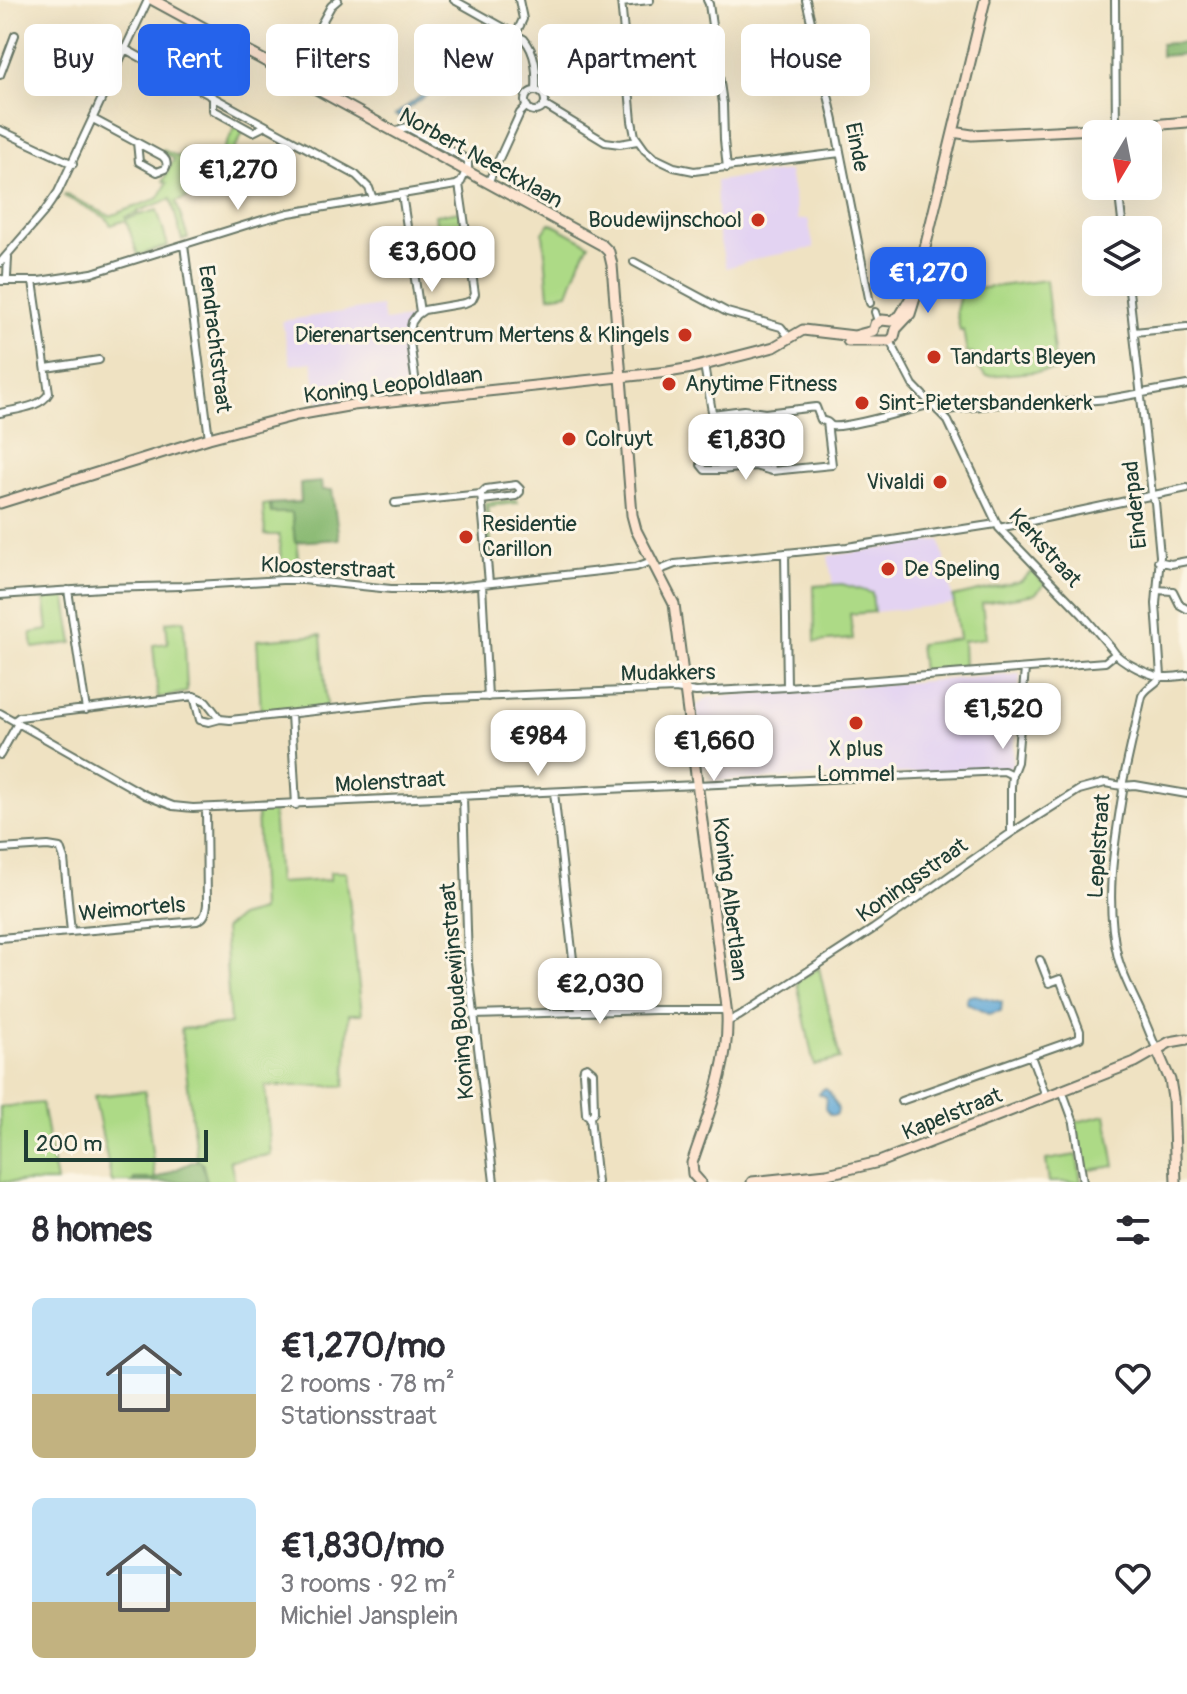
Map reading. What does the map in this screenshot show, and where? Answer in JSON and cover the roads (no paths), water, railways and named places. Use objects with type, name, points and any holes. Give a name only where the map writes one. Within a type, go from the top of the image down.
[{"type":"main road","name":"Norbert Neeckxlaan","points":[[151,0],[266,62]]},
{"type":"main road","points":[[894,325],[910,314],[915,298],[985,0]]},
{"type":"main road","name":"Norbert Neeckxlaan","points":[[329,96],[602,245],[609,252]]},
{"type":"main road","points":[[1162,125],[1187,122]]},
{"type":"main road","points":[[953,132],[972,135],[1082,132]]},
{"type":"main road","name":"Koning Albertlaan","points":[[609,252],[632,515],[636,530],[674,604],[726,1010],[726,1049],[721,1077],[692,1163],[696,1181]]},
{"type":"main road","points":[[793,335],[841,337],[887,320],[894,325],[895,335],[890,341],[876,326]]},
{"type":"main road","name":"Koning Leopoldlaan","points":[[0,503],[209,438],[311,412],[681,370],[774,347],[793,335]]},
{"type":"main road","name":"Kapelstraat","points":[[752,1182],[811,1177],[863,1167],[894,1157],[1135,1062],[1170,1042],[1187,1039]]},
{"type":"main road","name":"Lepelstraat","points":[[1157,1050],[1170,1080],[1173,1098],[1176,1182]]},
{"type":"street","points":[[23,281],[0,264],[51,203],[73,164],[125,49],[151,0]]},
{"type":"street","points":[[321,24],[338,0]]},
{"type":"street","points":[[454,0],[498,24]]},
{"type":"street","points":[[519,0],[523,19],[521,24]]},
{"type":"street","points":[[650,0],[621,1],[632,121],[637,141],[653,157],[674,167],[694,171],[840,153]]},
{"type":"street","points":[[707,0],[722,91],[727,168]]},
{"type":"street","name":"Einde","points":[[806,0],[870,303]]},
{"type":"street","points":[[1115,0],[1116,120]]},
{"type":"street","points":[[0,75],[15,35]]},
{"type":"street","points":[[522,39],[530,46],[536,91]]},
{"type":"street","points":[[125,49],[356,175],[369,188],[373,199]]},
{"type":"street","points":[[527,106],[526,97],[536,91],[544,96],[544,105]]},
{"type":"street","points":[[544,105],[605,142],[620,144],[637,141]]},
{"type":"street","points":[[527,106],[536,111],[544,105]]},
{"type":"street","points":[[488,183],[520,113],[527,106]]},
{"type":"street","points":[[93,119],[137,142],[166,159],[167,167],[157,172],[139,162],[137,142]]},
{"type":"street","points":[[0,130],[73,164]]},
{"type":"street","points":[[418,398],[409,330],[414,318],[420,312],[465,303],[472,300],[475,294],[459,184],[467,172]]},
{"type":"street","points":[[1,280],[33,281],[92,273],[262,220],[459,184]]},
{"type":"street","points":[[402,194],[420,312]]},
{"type":"street","name":"Eendrachtstraat","points":[[184,245],[209,438]]},
{"type":"street","points":[[1,280],[7,277],[9,253]]},
{"type":"street","points":[[634,262],[727,312],[781,327],[793,335]]},
{"type":"street","points":[[0,413],[47,398],[49,387],[33,281]]},
{"type":"street","name":"Einderpad","points":[[1130,296],[1160,556],[1156,604],[1161,676]]},
{"type":"street","points":[[1134,332],[1187,327]]},
{"type":"street","name":"Kerkstraat","points":[[890,341],[913,385],[948,421],[998,526],[1083,615],[1115,654],[1140,670],[1161,676]]},
{"type":"street","points":[[46,368],[99,360]]},
{"type":"street","points":[[704,365],[722,470]]},
{"type":"street","points":[[938,411],[999,404],[1032,405],[1109,399],[1187,385]]},
{"type":"street","points":[[712,414],[744,410],[765,413],[816,407],[821,420],[837,426],[932,404]]},
{"type":"street","points":[[765,413],[772,471]]},
{"type":"street","points":[[718,452],[702,457],[701,465],[707,471],[755,466],[772,471],[832,465],[827,422]]},
{"type":"street","points":[[395,503],[482,497],[516,496],[520,489],[516,485],[486,489],[482,497],[488,697]]},
{"type":"street","points":[[657,571],[675,564],[847,547],[998,526],[1187,488]]},
{"type":"street","points":[[785,553],[787,687]]},
{"type":"street","name":"Kloosterstraat","points":[[0,595],[282,580],[438,589],[631,568],[652,561]]},
{"type":"street","points":[[1158,561],[1171,564],[1187,561]]},
{"type":"street","points":[[68,590],[86,710]]},
{"type":"street","points":[[1157,590],[1173,591],[1180,605],[1187,609]]},
{"type":"street","name":"Mudakkers","points":[[220,719],[414,700],[787,687],[1105,662],[1115,654]]},
{"type":"street","points":[[1011,833],[1012,775],[1017,767],[1025,669]]},
{"type":"street","points":[[1161,676],[1187,675]]},
{"type":"street","name":"Lepelstraat","points":[[1157,1050],[1122,971],[1116,947],[1110,886],[1122,786],[1142,696],[1161,676]]},
{"type":"street","points":[[0,755],[19,717],[194,696],[206,701],[220,719],[216,722],[200,720],[194,696]]},
{"type":"street","name":"Molenstraat","points":[[0,713],[145,795],[173,806],[296,805],[1004,771],[1012,775]]},
{"type":"street","points":[[291,714],[296,805]]},
{"type":"street","name":"Koningsstraat","points":[[727,1022],[873,929],[1079,790],[1105,783],[1187,794]]},
{"type":"street","points":[[554,792],[579,1012]]},
{"type":"street","name":"Koning Boudewijnstraat","points":[[463,796],[466,931],[494,1182]]},
{"type":"street","name":"Weimortels","points":[[0,938],[202,919],[207,904],[206,808]]},
{"type":"street","points":[[0,849],[60,848],[64,859],[71,932]]},
{"type":"street","points":[[901,1101],[1076,1040],[1081,1035],[1060,979],[1049,983],[1040,960]]},
{"type":"street","points":[[473,1015],[726,1010]]},
{"type":"street","points":[[1031,1056],[1046,1096]]},
{"type":"street","points":[[590,1117],[594,1112],[593,1072],[587,1067],[583,1073],[586,1114],[590,1117],[597,1182]]},
{"type":"street","points":[[1062,1090],[1074,1123],[1083,1182]]},
{"type":"water","points":[[421,96],[426,96],[399,117],[395,115]]},
{"type":"water","points":[[969,996],[1002,1002],[1001,1011],[988,1014],[968,1004],[966,1000]]},
{"type":"water","points":[[823,1089],[828,1091],[836,1104],[836,1115],[830,1115],[825,1109],[826,1097],[819,1094]]},
{"type":"place","name":"Boudewijnschool","points":[[758,220]]},
{"type":"place","name":"Dierenartsencentrum Mertens & Klingels","points":[[685,335]]},
{"type":"place","name":"Tandarts Bleyen","points":[[934,357]]},
{"type":"place","name":"Anytime Fitness","points":[[669,384]]},
{"type":"place","name":"Sint-Pietersbandenkerk","points":[[862,403]]},
{"type":"place","name":"Colruyt","points":[[569,439]]},
{"type":"place","name":"Vivaldi","points":[[940,482]]},
{"type":"place","name":"Residentie Carillon","points":[[466,537]]},
{"type":"place","name":"De Speling","points":[[888,569]]},
{"type":"place","name":"X plus Lommel","points":[[856,723]]}]
